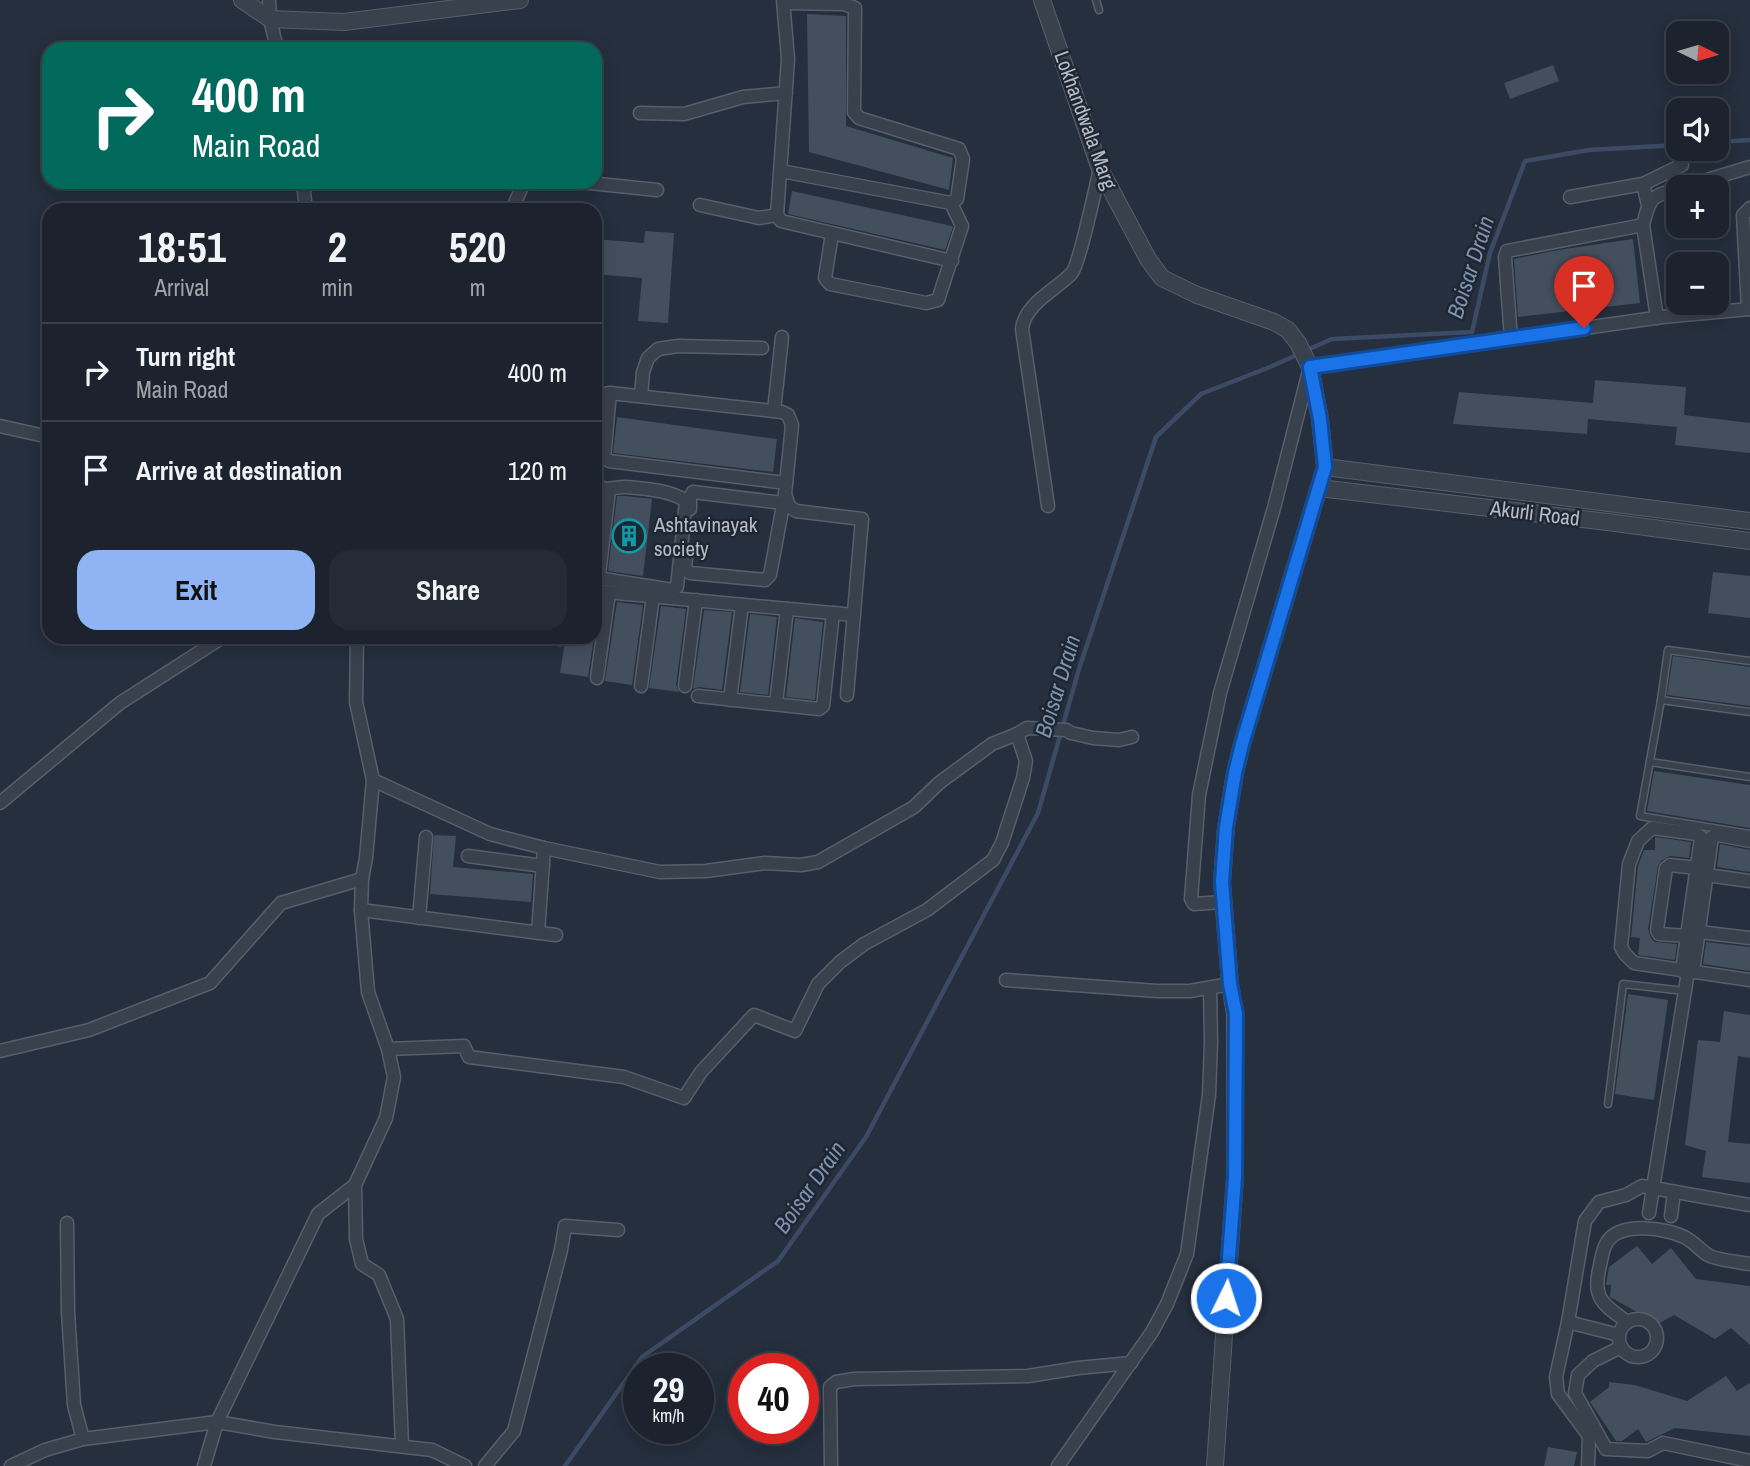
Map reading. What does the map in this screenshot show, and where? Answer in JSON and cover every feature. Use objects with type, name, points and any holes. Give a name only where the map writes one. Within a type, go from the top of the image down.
[{"type":"street","points":[[242,0],[270,19],[344,22],[520,0]]},
{"type":"street","points":[[269,0],[275,42]]},
{"type":"street","name":"Lokhandwala Marg","points":[[1042,0],[1100,169],[1148,259],[1162,278],[1197,295],[1274,322],[1288,330],[1309,365],[1320,419],[1325,467],[1235,773],[1226,827],[1222,882],[1230,984],[1236,1014],[1235,1177],[1215,1466]]},
{"type":"street","points":[[780,171],[951,203],[957,199],[963,159],[959,149],[859,118],[854,112],[855,8],[844,4],[783,1],[788,59],[786,93],[780,171],[777,215],[780,221],[786,223],[952,261]]},
{"type":"street","points":[[640,113],[684,114],[743,97],[786,93]]},
{"type":"street","points":[[1570,197],[1643,184],[1682,165]]},
{"type":"street","points":[[1724,175],[1750,167]]},
{"type":"street","points":[[1048,506],[1022,329],[1023,320],[1032,307],[1074,271],[1100,169]]},
{"type":"street","points":[[602,184],[657,190]]},
{"type":"street","points":[[1643,184],[1648,205]]},
{"type":"street","points":[[1657,318],[1643,225],[1648,205],[1656,195],[1666,192]]},
{"type":"street","points":[[832,234],[825,278],[830,284],[926,303],[938,300],[962,226],[951,203]]},
{"type":"street","points":[[700,205],[759,218],[777,215]]},
{"type":"street","points":[[1223,902],[1194,904],[1191,899],[1199,795],[1220,693],[1274,508],[1309,365],[1657,318],[1749,309],[1743,215],[1750,208]]},
{"type":"street","points":[[1511,338],[1504,257],[1507,251],[1643,225]]},
{"type":"street","points":[[774,411],[782,337]]},
{"type":"street","points":[[640,396],[648,358],[658,349],[678,346],[762,348]]},
{"type":"street","points":[[610,393],[607,459],[785,494]]},
{"type":"street","points":[[602,394],[640,396],[774,411],[788,415],[792,425],[785,494],[770,575],[765,580],[690,573],[685,569],[690,497],[693,492],[785,494]]},
{"type":"street","points":[[0,426],[42,435]]},
{"type":"street","name":"Akurli Road","points":[[1325,467],[1750,521]]},
{"type":"street","points":[[602,489],[623,487],[677,495],[686,501],[677,587],[673,590],[602,578]]},
{"type":"street","name":"Akurli Road","points":[[1319,488],[1750,541]]},
{"type":"street","points":[[602,550],[609,490]]},
{"type":"street","points":[[785,494],[789,506],[796,511],[862,519],[847,695]]},
{"type":"street","points":[[602,592],[854,615]]},
{"type":"street","points":[[602,643],[609,593]]},
{"type":"street","points":[[640,686],[653,596]]},
{"type":"street","points":[[685,686],[696,600]]},
{"type":"street","points":[[730,700],[741,605]]},
{"type":"street","points":[[776,704],[787,609]]},
{"type":"street","points":[[698,696],[819,709],[823,706],[833,613]]},
{"type":"street","points":[[0,803],[120,704],[212,644]]},
{"type":"street","points":[[357,644],[356,702],[373,780],[361,910],[368,992],[388,1049],[394,1077],[386,1118],[355,1185],[356,1239],[362,1264],[379,1275],[397,1319],[402,1446]]},
{"type":"street","points":[[597,678],[602,644]]},
{"type":"street","points":[[373,780],[489,834],[660,872],[706,871],[765,863],[801,865],[818,862],[914,807],[939,783],[992,744],[1022,731],[1066,730],[1093,738],[1119,740],[1132,737]]},
{"type":"street","points":[[388,1049],[464,1046],[469,1057],[624,1077],[684,1098],[701,1072],[754,1015],[795,1031],[818,984],[840,962],[864,944],[927,910],[993,860],[1002,843],[1023,778],[1026,761],[1022,731]]},
{"type":"street","points":[[1702,872],[1701,837],[1697,834],[1652,828],[1638,841],[1629,864],[1621,947],[1633,963],[1750,980]]},
{"type":"street","points":[[1649,1213],[1702,872],[1712,837],[1717,835],[1750,841]]},
{"type":"street","points":[[419,918],[426,837]]},
{"type":"street","points":[[503,860],[505,838]]},
{"type":"street","points":[[538,933],[544,848]]},
{"type":"street","points":[[468,856],[543,866]]},
{"type":"street","points":[[1750,881],[1670,865],[1666,867],[1657,930],[1659,934],[1750,938]]},
{"type":"street","points":[[0,1051],[89,1030],[210,983],[281,903],[362,879]]},
{"type":"street","points":[[361,910],[556,935]]},
{"type":"street","points":[[1006,980],[1157,991],[1190,990],[1230,984]]},
{"type":"street","points":[[1058,1466],[1152,1332],[1167,1304],[1187,1254],[1209,1095],[1210,988]]},
{"type":"street","points":[[204,1466],[217,1422],[318,1214],[355,1185]]},
{"type":"street","points":[[1593,1465],[1588,1436],[1558,1394],[1556,1377],[1585,1221],[1599,1202],[1626,1195],[1642,1186],[1750,1205]]},
{"type":"street","points":[[1671,1216],[1674,1192]]},
{"type":"street","points":[[67,1223],[68,1312],[74,1405],[83,1439]]},
{"type":"street","points":[[485,1466],[514,1431],[565,1226],[618,1230]]},
{"type":"street","points":[[1627,1322],[1599,1298],[1597,1282],[1606,1244],[1625,1229],[1644,1228],[1683,1236],[1709,1256],[1750,1264]]},
{"type":"street","points":[[1568,1322],[1620,1341],[1631,1356],[1637,1357],[1644,1357],[1654,1349],[1657,1342],[1656,1330],[1647,1321],[1636,1318],[1627,1322],[1621,1328],[1620,1341],[1578,1375],[1575,1393],[1606,1449],[1648,1451],[1663,1443],[1750,1461]]},
{"type":"street","points":[[831,1466],[830,1387],[836,1382],[854,1379],[1028,1376],[1131,1363]]},
{"type":"street","points":[[11,1466],[45,1450],[83,1439],[217,1422],[275,1432],[432,1450],[465,1466]]},
{"type":"lane","points":[[1096,0],[1099,10]]},
{"type":"lane","points":[[1750,662],[1668,650],[1640,816],[1750,834]]},
{"type":"lane","points":[[1661,701],[1750,712]]},
{"type":"lane","points":[[1650,762],[1750,777]]},
{"type":"lane","points":[[1608,1104],[1623,984],[1685,992]]},
{"type":"building","points":[[807,14],[846,16],[846,126],[953,158],[949,190],[809,152]]},
{"type":"building","points":[[1553,65],[1559,81],[1510,99],[1504,83]]},
{"type":"building","points":[[792,191],[953,227],[945,250],[788,214]]},
{"type":"building","points":[[645,231],[674,233],[668,323],[638,321],[642,278],[602,275],[602,240],[644,243]]},
{"type":"building","points":[[1633,239],[1640,303],[1518,317],[1514,259]]},
{"type":"building","points":[[1595,380],[1686,387],[1684,415],[1750,423],[1750,453],[1675,445],[1677,427],[1588,419],[1587,434],[1453,424],[1459,392],[1593,403]]},
{"type":"building","points":[[617,417],[777,439],[773,472],[613,453]]},
{"type":"building","name":"Ashtavinayak society","points":[[617,496],[652,499],[643,576],[608,571]]},
{"type":"building","points":[[1713,572],[1750,576],[1750,618],[1708,613]]},
{"type":"building","points":[[617,602],[643,605],[632,685],[605,681]]},
{"type":"building","points":[[661,606],[686,609],[676,685],[679,692],[649,688]]},
{"type":"building","points":[[704,610],[732,612],[722,690],[699,687],[693,689]]},
{"type":"building","points":[[750,614],[777,617],[768,695],[740,692]]},
{"type":"building","points":[[795,618],[823,622],[815,700],[786,697]]},
{"type":"building","points":[[567,644],[593,644],[588,677],[560,673],[564,647]]},
{"type":"building","points":[[1673,656],[1750,667],[1750,706],[1667,695]]},
{"type":"building","points":[[1654,771],[1750,785],[1750,828],[1647,811]]},
{"type":"building","points":[[434,835],[456,836],[453,867],[533,874],[531,902],[430,894]]},
{"type":"building","points":[[1655,837],[1691,842],[1689,858],[1670,856],[1658,866],[1648,929],[1655,942],[1677,944],[1675,960],[1638,955],[1640,938],[1631,937],[1638,866],[1644,850],[1655,850]]},
{"type":"building","points":[[1720,844],[1750,850],[1750,872],[1717,867]]},
{"type":"building","points":[[1706,942],[1750,947],[1750,971],[1703,964]]},
{"type":"building","points":[[1628,994],[1668,1000],[1654,1100],[1615,1094]]},
{"type":"building","points":[[1724,1011],[1750,1015],[1750,1058],[1738,1056],[1728,1142],[1750,1144],[1750,1183],[1702,1177],[1706,1151],[1685,1145],[1698,1040],[1720,1042]]},
{"type":"building","points":[[1637,1246],[1652,1264],[1671,1248],[1696,1279],[1750,1286],[1750,1345],[1731,1328],[1715,1339],[1674,1315],[1658,1324],[1610,1297],[1611,1285],[1606,1285],[1609,1267]]},
{"type":"building","points":[[1726,1376],[1737,1391],[1750,1383],[1750,1436],[1675,1428],[1646,1442],[1638,1429],[1622,1441],[1616,1441],[1590,1402],[1609,1387],[1609,1382],[1635,1385],[1687,1401]]},
{"type":"building","points":[[1548,1447],[1577,1452],[1574,1466],[1544,1466]]},
{"type":"waterway","name":"Boisar Drain","points":[[1729,141],[1750,140]]},
{"type":"waterway","name":"Boisar Drain","points":[[1307,350],[1332,339],[1472,332],[1490,253],[1525,161],[1589,150],[1666,146]]},
{"type":"waterway","name":"Boisar Drain","points":[[565,1466],[642,1357],[778,1261],[866,1137],[1038,813],[1079,669],[1156,437],[1201,394],[1299,354]]},
{"type":"place","name":"Ashtavinayak society","points":[[629,536]]},
{"type":"route","points":[[1226,1298],[1235,1177],[1236,1014],[1230,984],[1223,902],[1226,827],[1242,744],[1325,467],[1320,419],[1310,367],[1584,328]]}]
